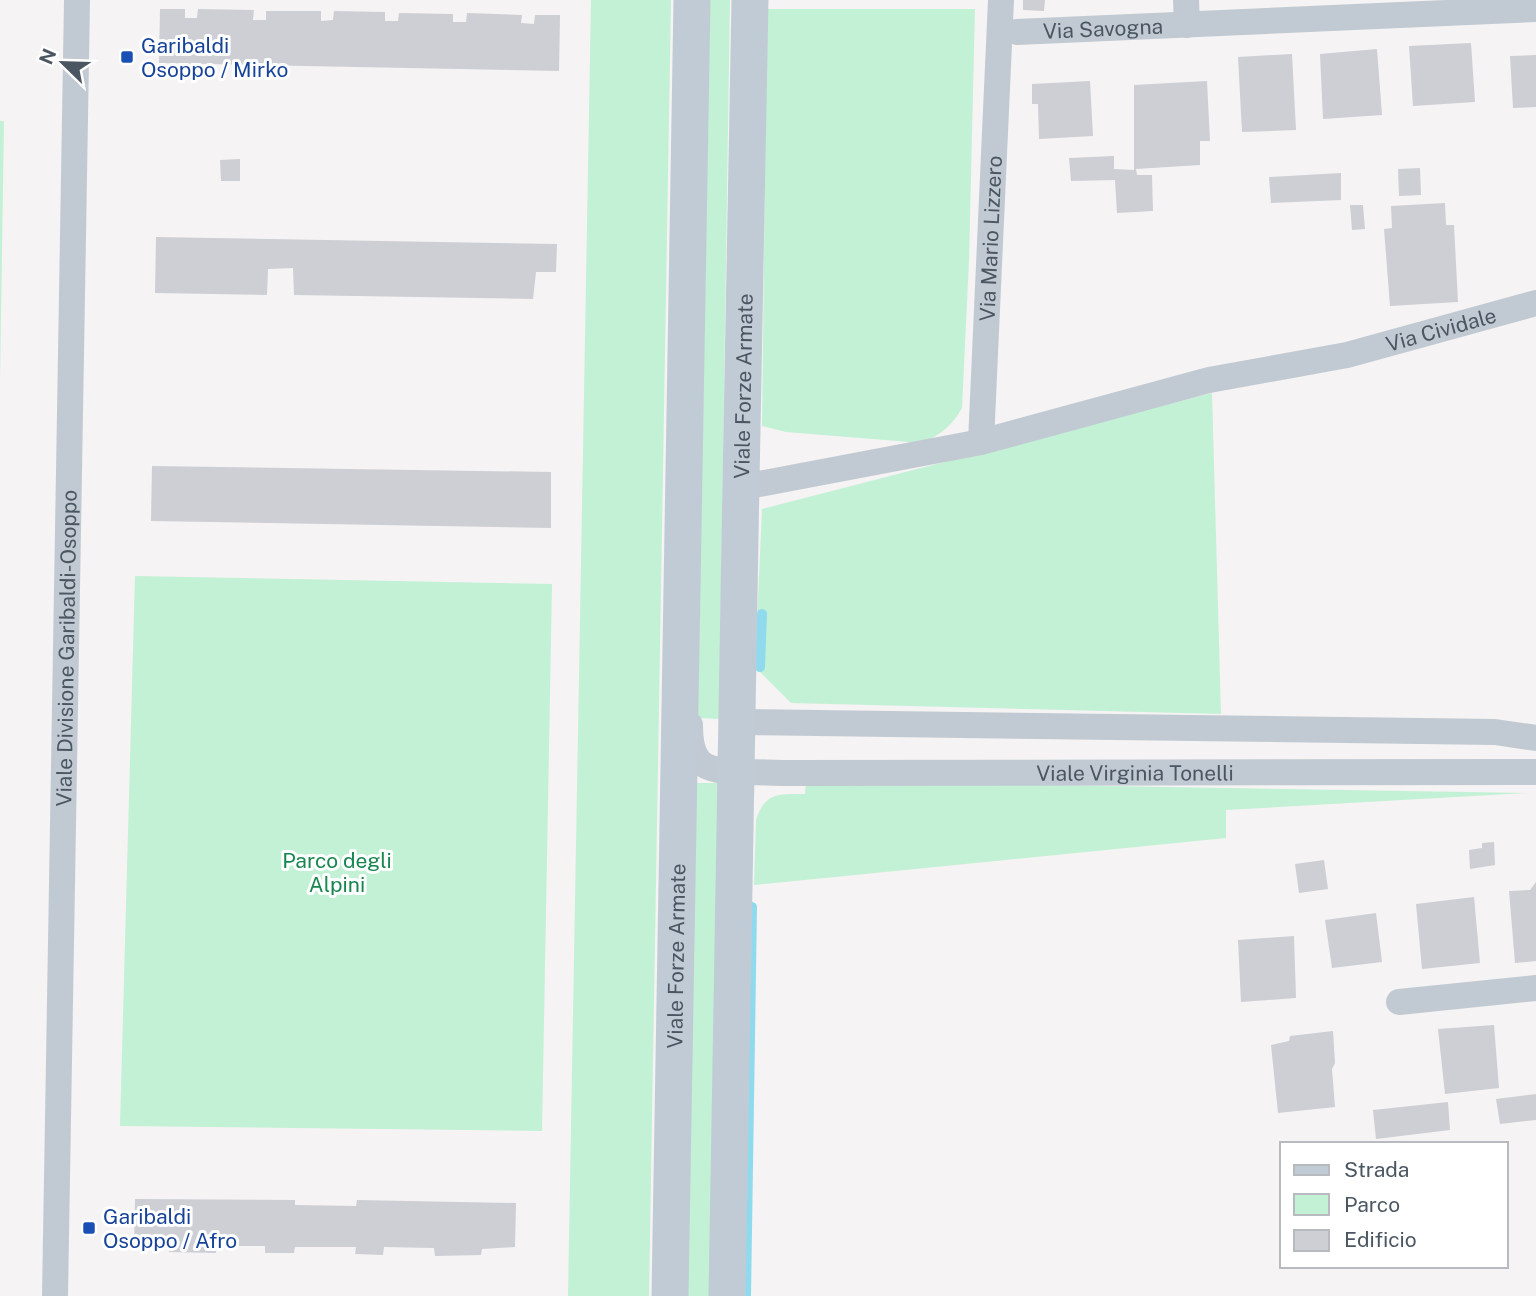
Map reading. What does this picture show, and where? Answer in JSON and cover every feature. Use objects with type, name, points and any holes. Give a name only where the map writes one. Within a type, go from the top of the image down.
[{"type":"street","name":"Viale Divisione Garibaldi-Osoppo","points":[[55,1296],[77,0]]},
{"type":"street","name":"Viale Forze Armate","points":[[670,1296],[692,0]]},
{"type":"street","name":"Viale Forze Armate","points":[[727,1296],[750,0]]},
{"type":"street","name":"Via Mario Lizzero","points":[[981,442],[1008,33],[999,0]]},
{"type":"street","name":"Via Savogna","points":[[1008,33],[1186,12],[1536,9]]},
{"type":"street","name":"Via Cividale","points":[[981,442],[1209,380],[1347,355],[1536,303]]},
{"type":"street","points":[[743,487],[981,442]]},
{"type":"street","name":"Viale Forze Armate","points":[[682,616],[692,650],[690,733],[694,753],[703,766],[709,769],[735,772]]},
{"type":"street","points":[[736,722],[1494,732],[1536,737]]},
{"type":"street","name":"Viale Virginia Tonelli","points":[[735,772],[1536,772]]},
{"type":"street","points":[[1399,1002],[1536,988]]},
{"type":"green space","points":[[591,0],[671,0],[649,1296],[568,1296]]},
{"type":"green space","points":[[709,0],[730,0],[719,719],[698,718]]},
{"type":"green space","points":[[767,9],[975,9],[969,260],[962,408],[945,429],[922,443],[786,432],[762,426]]},
{"type":"green space","points":[[0,121],[4,121],[0,381]]},
{"type":"green space","points":[[1212,393],[1221,714],[791,703],[755,667],[762,509]]},
{"type":"green space","name":"Parco degli Alpini","points":[[135,576],[552,584],[542,1131],[120,1126]]},
{"type":"green space","points":[[806,781],[1527,793],[1226,810],[1226,838],[754,885],[756,820],[760,811],[774,796],[805,794]]},
{"type":"green space","points":[[692,783],[718,783],[710,1296],[684,1296]]},
{"type":"building","points":[[1023,0],[1045,0],[1044,11],[1023,10]]},
{"type":"building","points":[[160,9],[185,9],[185,18],[197,18],[198,9],[254,10],[253,20],[266,20],[266,11],[321,11],[321,21],[333,20],[334,11],[385,12],[385,21],[398,21],[399,13],[453,14],[453,22],[466,22],[467,13],[522,15],[521,23],[534,24],[535,15],[560,15],[559,71],[159,63]]},
{"type":"building","points":[[1471,43],[1475,102],[1413,106],[1409,46]]},
{"type":"building","points":[[1377,49],[1382,115],[1323,119],[1320,54]]},
{"type":"building","points":[[1292,54],[1296,130],[1242,132],[1238,57]]},
{"type":"building","points":[[1536,55],[1536,107],[1513,108],[1510,56]]},
{"type":"building","points":[[1090,81],[1093,136],[1039,139],[1038,104],[1032,104],[1032,84]]},
{"type":"building","points":[[1207,81],[1210,141],[1200,141],[1200,165],[1136,169],[1137,175],[1152,175],[1153,211],[1117,213],[1115,180],[1071,181],[1069,158],[1114,156],[1114,169],[1134,170],[1134,85]]},
{"type":"building","points":[[240,159],[240,181],[221,181],[220,160]]},
{"type":"building","points":[[1420,168],[1421,195],[1399,196],[1398,169]]},
{"type":"building","points":[[1341,173],[1341,200],[1271,203],[1269,177]]},
{"type":"building","points":[[1445,203],[1446,225],[1454,225],[1458,302],[1390,306],[1384,229],[1392,228],[1391,206]]},
{"type":"building","points":[[1350,205],[1363,205],[1365,229],[1352,230]]},
{"type":"building","points":[[156,237],[557,244],[556,272],[536,272],[533,299],[294,295],[293,268],[268,269],[267,295],[155,293]]},
{"type":"building","points":[[152,466],[551,472],[551,528],[151,521]]},
{"type":"building","points":[[1494,842],[1495,865],[1470,869],[1469,850],[1482,848],[1482,843]]},
{"type":"building","points":[[1324,860],[1328,889],[1299,893],[1295,864]]},
{"type":"building","points":[[1536,882],[1536,961],[1515,963],[1509,891],[1530,890]]},
{"type":"building","points":[[1474,897],[1480,963],[1422,969],[1416,904]]},
{"type":"building","points":[[1376,913],[1382,962],[1332,968],[1325,920]]},
{"type":"building","points":[[1294,936],[1296,998],[1241,1002],[1238,940]]},
{"type":"building","points":[[1494,1025],[1499,1088],[1445,1094],[1438,1029]]},
{"type":"building","points":[[1333,1031],[1335,1107],[1278,1113],[1271,1045],[1289,1041],[1290,1036]]},
{"type":"building","points":[[1536,1094],[1536,1120],[1500,1124],[1496,1099]]},
{"type":"building","points":[[1448,1102],[1450,1130],[1376,1139],[1373,1110]]},
{"type":"building","points":[[135,1199],[295,1200],[295,1205],[356,1206],[357,1200],[516,1203],[515,1247],[482,1249],[481,1255],[435,1256],[434,1248],[384,1247],[383,1255],[355,1254],[356,1247],[295,1247],[294,1253],[265,1253],[265,1246],[215,1246],[216,1253],[169,1252],[169,1246],[134,1245]]},
{"type":"waterway","points":[[760,667],[762,614]]},
{"type":"waterway","points":[[746,1296],[752,907]]},
{"type":"place","name":"Garibaldi Osoppo / Mirko","points":[[127,57]]},
{"type":"place","name":"Garibaldi Osoppo / Afro","points":[[89,1228]]}]
